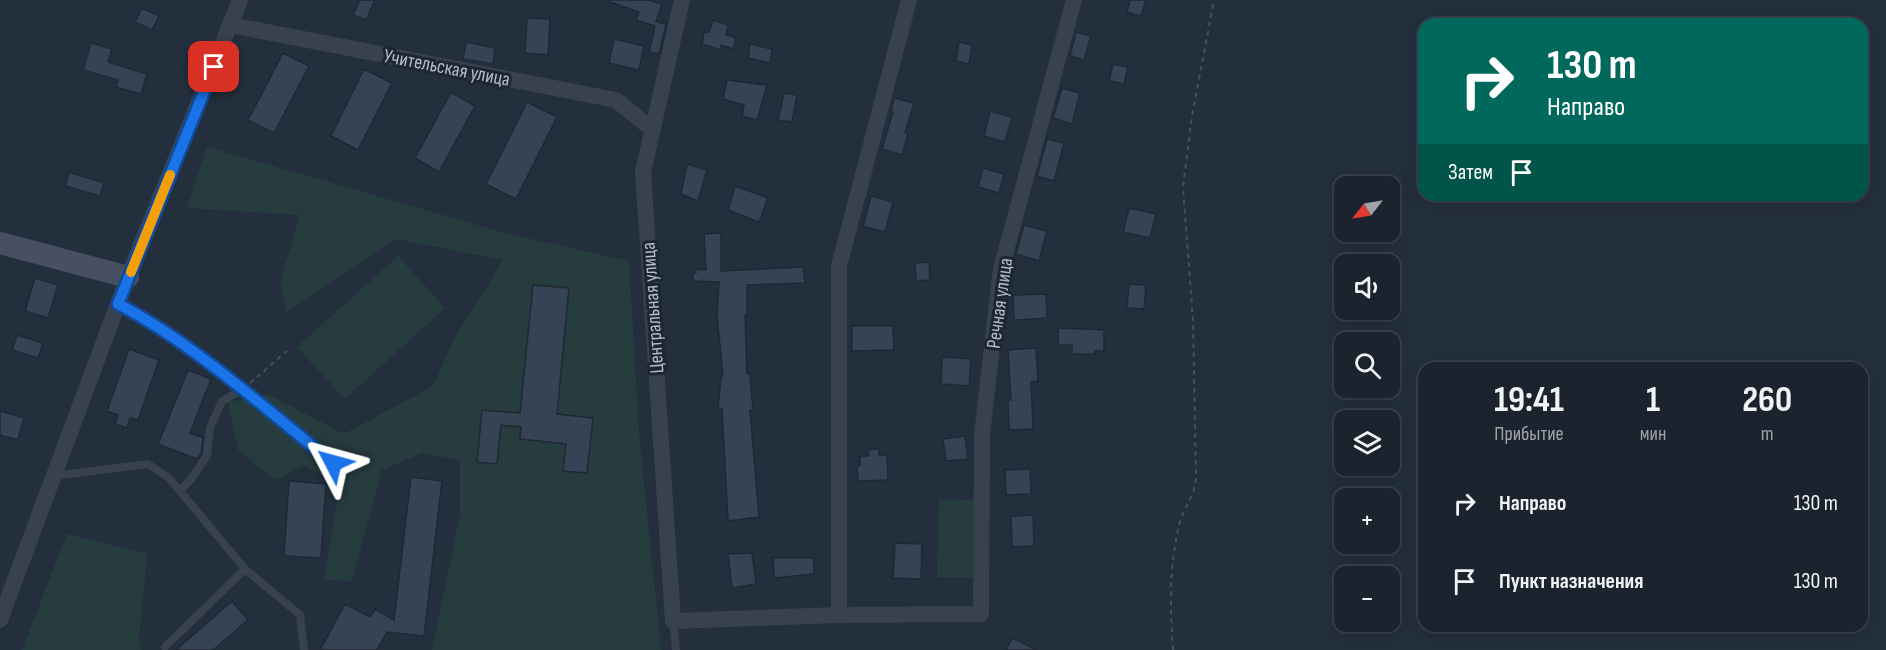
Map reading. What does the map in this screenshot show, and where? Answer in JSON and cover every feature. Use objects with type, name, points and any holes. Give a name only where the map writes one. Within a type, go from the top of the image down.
[{"type":"street","points":[[0,621],[128,277],[240,0]]},
{"type":"street","name":"Центральная улица","points":[[673,621],[643,172],[682,0]]},
{"type":"street","points":[[673,621],[839,615],[839,266],[909,0]]},
{"type":"street","name":"Речная улица","points":[[839,615],[981,614],[982,434],[1001,269],[1074,0]]},
{"type":"street","name":"Учительская улица","points":[[231,25],[616,100],[652,130]]},
{"type":"street","points":[[0,243],[128,277]]},
{"type":"lane","points":[[118,304],[141,316],[242,390],[333,463]]},
{"type":"lane","points":[[180,491],[193,477],[207,455],[210,428],[222,401],[242,390]]},
{"type":"lane","points":[[54,476],[148,464],[169,478],[245,569],[300,615],[304,650]]},
{"type":"lane","points":[[165,647],[245,569]]},
{"type":"lane","points":[[673,621],[676,650]]},
{"type":"path","points":[[1173,650],[1170,580],[1173,552],[1180,521],[1195,487],[1196,478],[1193,320],[1183,187],[1192,116],[1214,0]]},
{"type":"path","points":[[242,390],[287,351]]},
{"type":"green space","points":[[207,147],[513,235],[629,261],[639,431],[661,650],[432,650],[460,514],[460,460],[422,453],[382,470],[352,581],[324,580],[340,485],[304,465],[275,480],[238,450],[228,402],[269,395],[344,434],[433,386],[454,339],[503,260],[396,239],[287,312],[280,282],[300,215],[187,208]]},
{"type":"green space","points":[[398,256],[445,308],[345,399],[297,347]]},
{"type":"green space","points":[[939,499],[976,500],[974,578],[937,577]]},
{"type":"green space","points":[[67,534],[147,554],[139,640],[141,650],[22,650]]},
{"type":"building","points":[[360,0],[375,0],[366,20],[353,15]]},
{"type":"building","points":[[611,0],[648,0],[662,4],[656,22],[666,24],[659,54],[649,52],[655,26],[636,20],[639,12],[610,2]]},
{"type":"building","points":[[1130,0],[1146,0],[1141,16],[1127,12]]},
{"type":"building","points":[[142,8],[159,16],[152,30],[135,22]]},
{"type":"building","points":[[527,18],[550,19],[548,55],[525,53]]},
{"type":"building","points":[[713,20],[728,25],[726,35],[736,38],[733,49],[721,45],[721,50],[702,44],[704,32],[709,32]]},
{"type":"building","points":[[1076,32],[1091,36],[1084,60],[1070,56]]},
{"type":"building","points":[[614,39],[644,46],[639,70],[609,63]]},
{"type":"building","points":[[466,42],[495,48],[493,64],[463,59]]},
{"type":"building","points":[[959,42],[972,45],[969,64],[956,61]]},
{"type":"building","points":[[91,43],[112,49],[108,62],[147,74],[141,94],[116,87],[118,80],[83,70]]},
{"type":"building","points":[[750,44],[772,49],[770,63],[748,58]]},
{"type":"building","points":[[283,53],[309,66],[274,133],[248,120]]},
{"type":"building","points":[[1113,64],[1128,67],[1124,84],[1109,81]]},
{"type":"building","points":[[364,69],[392,83],[358,150],[331,136]]},
{"type":"building","points":[[727,80],[767,85],[757,120],[742,116],[744,105],[723,99]]},
{"type":"building","points":[[1062,88],[1080,93],[1072,124],[1053,118]]},
{"type":"building","points":[[451,92],[475,106],[439,172],[415,158]]},
{"type":"building","points":[[784,93],[797,95],[792,122],[778,120]]},
{"type":"building","points":[[894,98],[914,103],[905,133],[908,134],[902,155],[882,149],[893,112],[891,111]]},
{"type":"building","points":[[527,102],[557,117],[516,199],[486,184]]},
{"type":"building","points":[[990,111],[1012,117],[1005,142],[984,136]]},
{"type":"building","points":[[1047,139],[1064,143],[1054,181],[1037,176]]},
{"type":"building","points":[[687,164],[707,170],[698,201],[681,194]]},
{"type":"building","points":[[983,168],[1004,174],[999,193],[978,187]]},
{"type":"building","points":[[69,172],[104,183],[100,196],[65,186]]},
{"type":"building","points":[[735,186],[768,198],[759,222],[728,210]]},
{"type":"building","points":[[871,196],[893,202],[885,232],[863,226]]},
{"type":"building","points":[[1129,208],[1156,214],[1150,238],[1123,232]]},
{"type":"building","points":[[1024,225],[1047,231],[1039,261],[1016,254]]},
{"type":"building","points":[[721,233],[721,271],[803,267],[805,283],[747,285],[747,315],[745,315],[747,374],[750,374],[753,410],[750,410],[759,517],[728,521],[722,409],[718,409],[721,376],[723,376],[717,315],[719,282],[693,281],[695,269],[706,270],[704,234]]},
{"type":"building","points":[[929,262],[930,280],[916,281],[915,263]]},
{"type":"building","points":[[35,278],[58,285],[48,318],[25,311]]},
{"type":"building","points":[[1129,284],[1146,285],[1144,309],[1127,308]]},
{"type":"building","points":[[533,285],[569,288],[557,414],[593,418],[587,473],[563,471],[566,444],[520,439],[521,427],[501,425],[497,464],[477,462],[482,410],[520,413]]},
{"type":"building","points":[[1046,294],[1047,318],[1014,320],[1013,295]]},
{"type":"building","points":[[852,326],[893,326],[894,350],[852,351]]},
{"type":"building","points":[[1058,328],[1104,330],[1104,351],[1095,351],[1095,354],[1072,354],[1072,345],[1058,345]]},
{"type":"building","points":[[17,335],[43,343],[38,358],[12,350]]},
{"type":"building","points":[[1036,348],[1038,381],[1031,382],[1033,429],[1009,430],[1008,400],[1011,400],[1008,350]]},
{"type":"building","points":[[129,349],[159,360],[138,420],[130,418],[127,428],[115,424],[118,415],[107,411]]},
{"type":"building","points":[[942,357],[971,359],[969,386],[941,384]]},
{"type":"building","points":[[188,370],[211,379],[190,433],[203,438],[201,453],[197,459],[158,444]]},
{"type":"building","points":[[0,411],[24,418],[18,440],[0,435]]},
{"type":"building","points":[[965,436],[968,459],[946,461],[943,439]]},
{"type":"building","points":[[879,449],[879,455],[887,455],[888,480],[858,481],[857,466],[860,466],[860,456],[869,456],[868,450]]},
{"type":"building","points":[[1030,469],[1031,494],[1006,495],[1005,470]]},
{"type":"building","points":[[411,477],[442,481],[424,636],[387,632],[377,650],[320,650],[345,604],[370,617],[375,609],[394,620]]},
{"type":"building","points":[[289,481],[326,484],[321,558],[284,556]]},
{"type":"building","points":[[1033,515],[1034,546],[1012,547],[1011,516]]},
{"type":"building","points":[[895,543],[922,544],[921,579],[893,578]]},
{"type":"building","points":[[752,553],[756,584],[732,588],[728,554]]},
{"type":"building","points":[[773,558],[814,558],[814,574],[774,578]]},
{"type":"building","points":[[232,601],[248,620],[213,650],[176,650]]},
{"type":"building","points":[[1012,638],[1037,650],[1006,650]]},
{"type":"slow traffic","points":[[131,272],[170,175]]},
{"type":"route","points":[[214,67],[118,304],[141,316],[190,351],[333,463]]}]
